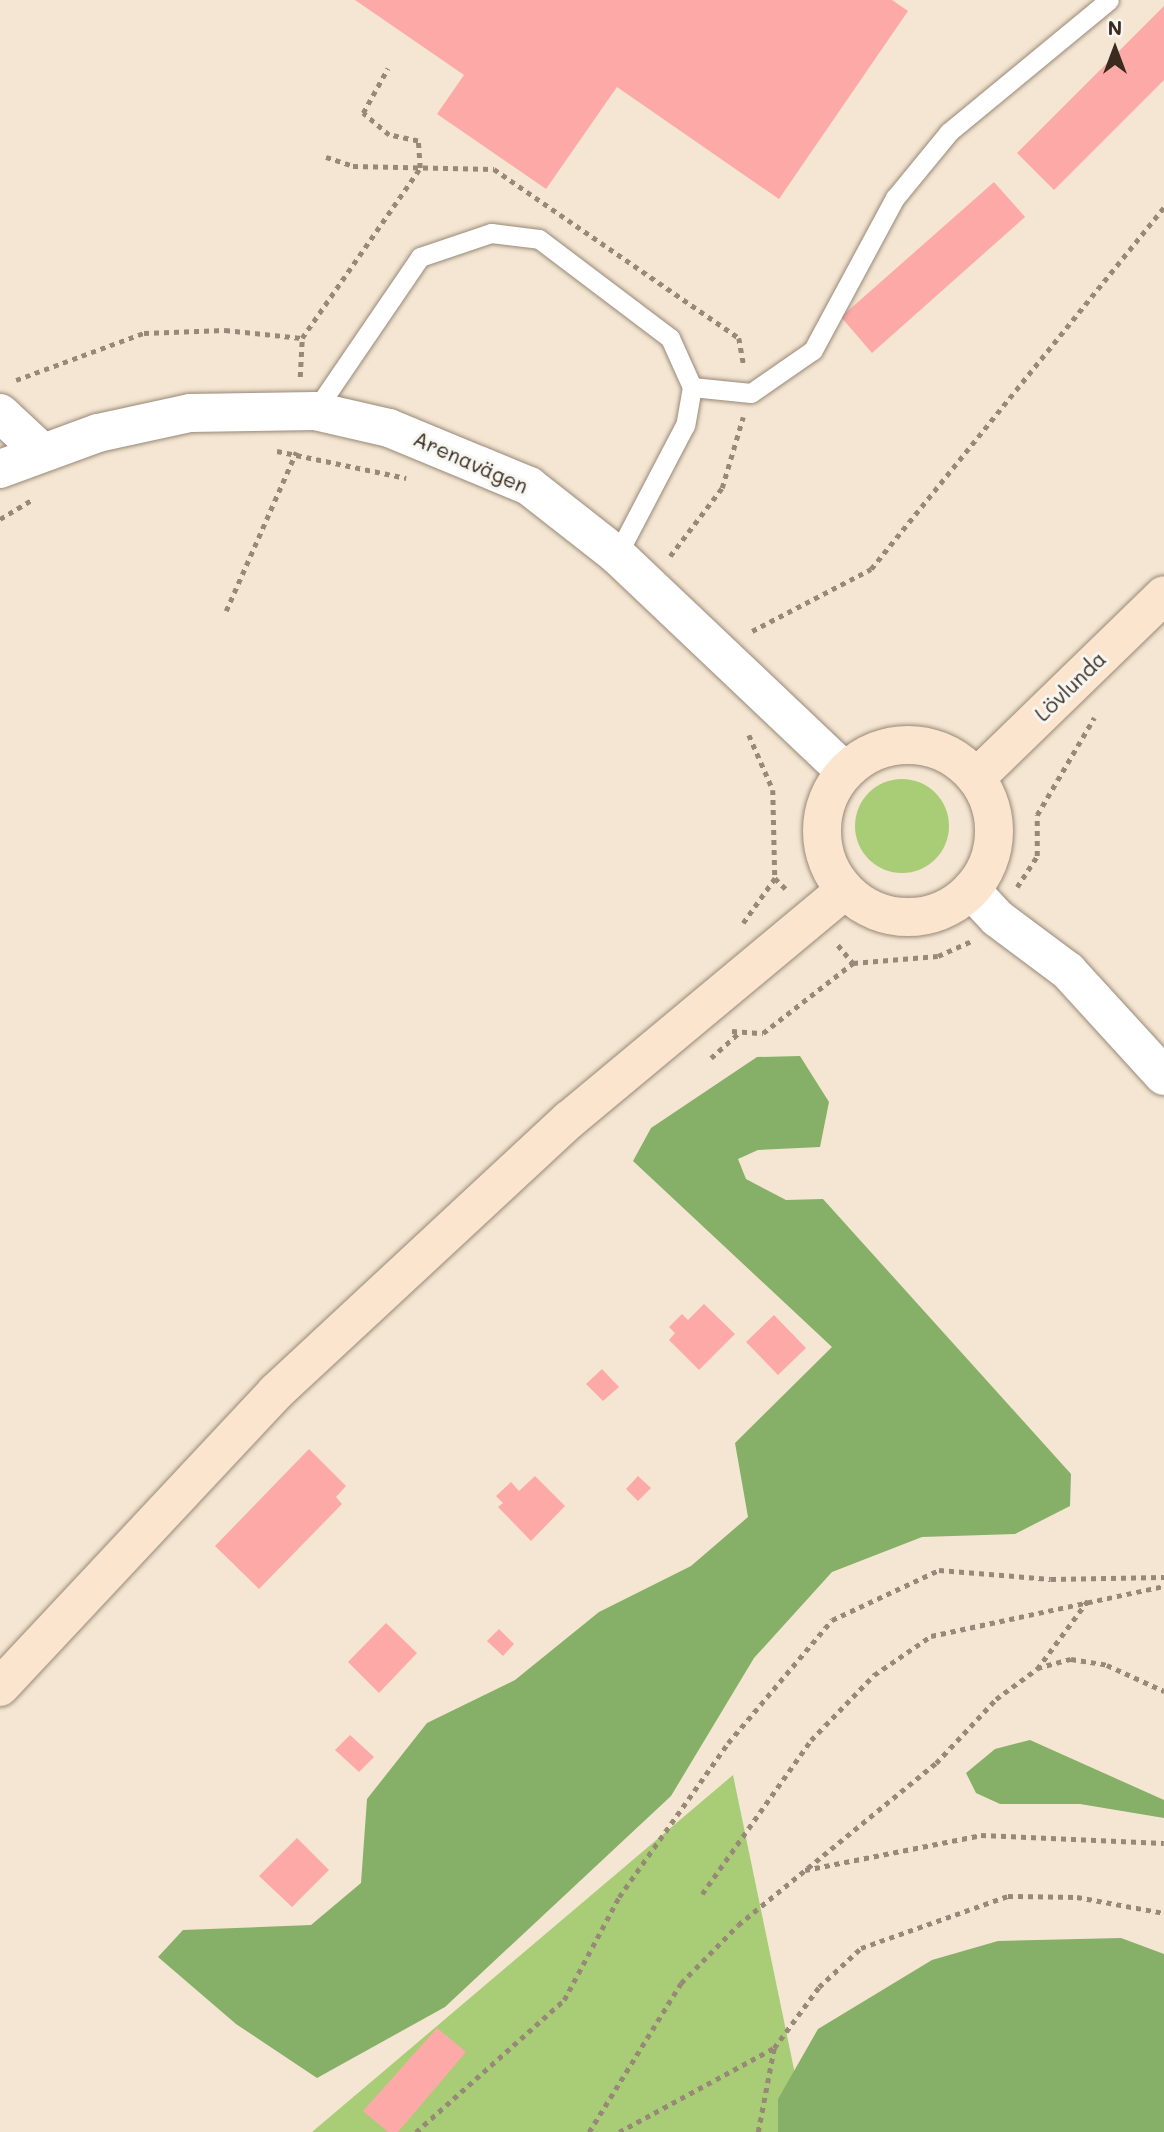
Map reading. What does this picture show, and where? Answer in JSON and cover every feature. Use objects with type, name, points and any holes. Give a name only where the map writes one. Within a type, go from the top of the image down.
[{"type":"main road","name":"Lövlunda","points":[[976,778],[1164,595]]},
{"type":"main road","points":[[917,746],[954,758],[976,778],[990,805],[994,835],[988,864],[971,890],[949,907],[894,916],[845,890],[827,863],[821,831],[827,798],[845,771],[869,754],[917,746]]},
{"type":"main road","points":[[0,1687],[276,1392],[569,1120],[845,890]]},
{"type":"street","points":[[5,398],[42,452]]},
{"type":"street","name":"Arenavägen","points":[[0,469],[42,452],[190,413],[307,411],[390,428],[529,485],[617,555],[845,771]]},
{"type":"street","points":[[971,890],[1068,971],[1164,1076]]},
{"type":"lane","points":[[1072,25],[1086,0]]},
{"type":"lane","points":[[692,387],[751,393],[813,350],[895,198],[949,132],[1072,25],[1109,0]]},
{"type":"lane","points":[[307,411],[420,257],[491,233],[539,239],[670,338],[692,387],[685,425],[617,555]]},
{"type":"path","points":[[226,611],[296,454],[307,411],[302,338],[420,167],[418,141],[389,135],[363,113],[388,68]]},
{"type":"path","points":[[717,649],[872,569],[1164,207]]},
{"type":"path","points":[[5,398],[51,362],[144,333],[225,330],[302,338]]},
{"type":"path","points":[[272,450],[421,482]]},
{"type":"path","points":[[0,519],[45,494]]},
{"type":"path","points":[[738,929],[775,878],[773,790],[757,745],[741,725]]},
{"type":"path","points":[[775,878],[814,916],[853,963]]},
{"type":"path","points":[[711,1058],[740,1032]]},
{"type":"path","points":[[416,2132],[564,2000],[619,1897],[728,1743],[832,1620],[939,1570],[1051,1579],[1164,1577]]},
{"type":"path","points":[[702,1894],[811,1740],[874,1675],[931,1636],[1089,1599],[1164,1586]]},
{"type":"path","points":[[589,2132],[681,1983],[805,1870],[936,1763],[996,1699],[1037,1669],[1089,1599]]},
{"type":"path","points":[[1037,1669],[1071,1659],[1107,1665],[1164,1691]]},
{"type":"path","points":[[805,1870],[981,1835],[1164,1843]]},
{"type":"path","points":[[619,2132],[774,2048],[819,1987],[861,1948],[926,1920],[1008,1896],[1077,1897],[1164,1913]]},
{"type":"path","points":[[758,2132],[774,2048]]},
{"type":"green space","points":[[902,779],[920,782],[935,793],[946,808],[949,826],[946,844],[935,859],[920,870],[902,873],[884,870],[869,859],[858,844],[855,826],[858,808],[869,793],[884,782]]},
{"type":"green space","points":[[800,1056],[829,1102],[820,1147],[758,1150],[738,1159],[746,1179],[786,1200],[823,1199],[1071,1474],[1070,1506],[1015,1534],[922,1537],[832,1572],[754,1658],[671,1796],[445,2007],[317,2078],[236,2024],[158,1957],[183,1930],[311,1925],[361,1883],[367,1799],[427,1723],[515,1680],[599,1612],[691,1566],[748,1517],[735,1443],[832,1347],[633,1161],[651,1128],[757,1057]]},
{"type":"green space","points":[[1030,1740],[1164,1800],[1164,1818],[1080,1804],[1000,1804],[976,1793],[966,1773],[995,1749]]},
{"type":"green space","points":[[733,1775],[807,2132],[312,2132]]},
{"type":"green space","points":[[1121,1938],[1164,1954],[1164,2132],[778,2132],[778,2099],[818,2029],[932,1960],[998,1941]]},
{"type":"building","points":[[355,0],[892,0],[908,11],[779,199],[617,87],[546,189],[437,114],[464,75]]},
{"type":"building","points":[[1164,6],[1164,80],[1054,190],[1017,153]]},
{"type":"building","points":[[994,182],[1025,217],[872,353],[841,317]]},
{"type":"building","points":[[704,1304],[735,1334],[699,1370],[669,1340],[675,1333],[669,1327],[682,1314],[688,1320]]},
{"type":"building","points":[[774,1315],[806,1348],[778,1375],[746,1342]]},
{"type":"building","points":[[602,1369],[619,1387],[603,1401],[586,1384]]},
{"type":"building","points":[[309,1449],[346,1486],[336,1497],[342,1504],[259,1589],[215,1546]]},
{"type":"building","points":[[535,1476],[565,1506],[531,1541],[498,1507],[503,1503],[496,1496],[511,1482],[519,1491]]},
{"type":"building","points":[[638,1476],[651,1488],[638,1501],[626,1489]]},
{"type":"building","points":[[386,1623],[417,1653],[379,1693],[348,1662]]},
{"type":"building","points":[[499,1629],[514,1644],[503,1656],[487,1641]]},
{"type":"building","points":[[350,1735],[374,1757],[359,1772],[335,1750]]},
{"type":"building","points":[[297,1838],[329,1870],[292,1907],[259,1876]]},
{"type":"building","points":[[437,2028],[466,2052],[398,2132],[388,2132],[363,2111]]}]
